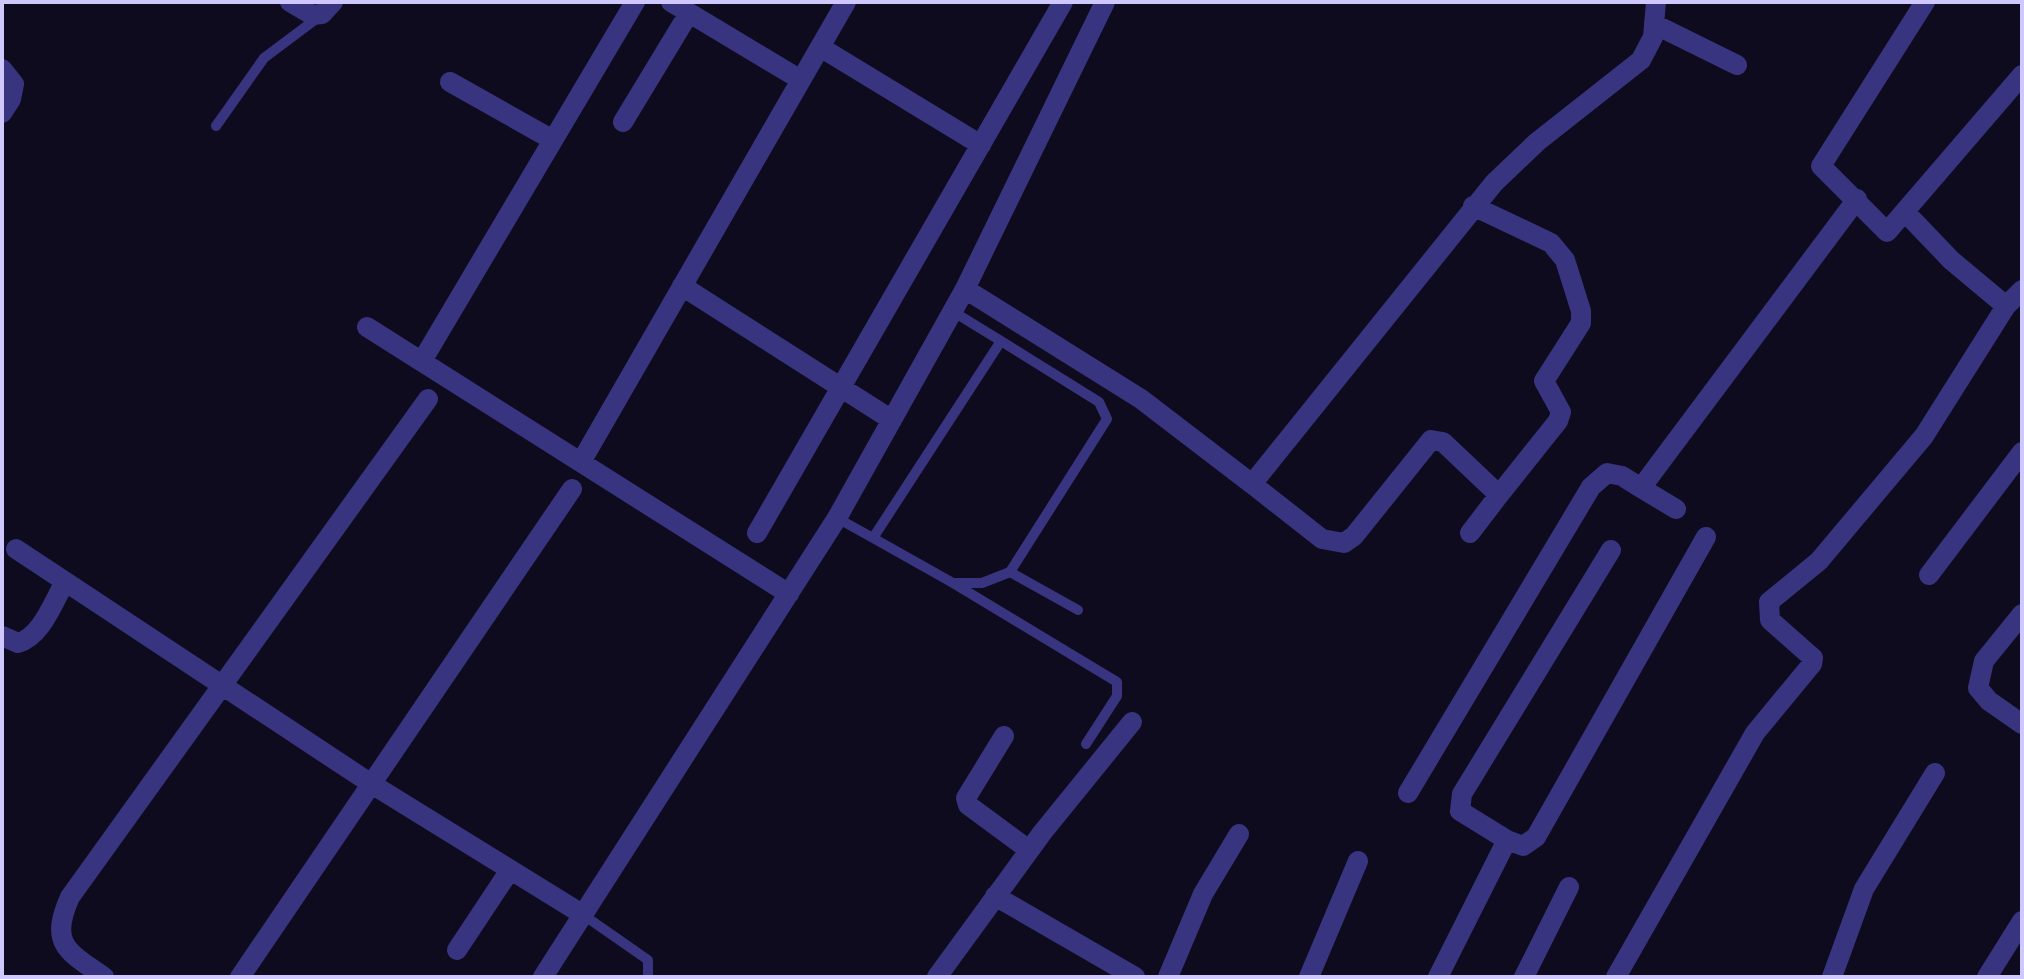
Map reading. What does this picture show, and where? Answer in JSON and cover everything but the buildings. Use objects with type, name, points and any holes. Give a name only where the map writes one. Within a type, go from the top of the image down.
[{"type":"street","points":[[290,2],[312,15],[327,8]]},
{"type":"street","points":[[422,361],[635,2]]},
{"type":"street","points":[[671,2],[801,80]]},
{"type":"street","points":[[581,462],[846,2]]},
{"type":"street","points":[[757,533],[843,389],[1063,2]]},
{"type":"street","points":[[543,977],[837,518],[965,289],[1105,2]]},
{"type":"street","points":[[1252,484],[1473,206],[1511,164],[1641,60],[1651,44],[1656,2]]},
{"type":"street","points":[[1925,2],[1821,166],[1887,232],[2022,75]]},
{"type":"street","points":[[623,122],[689,13]]},
{"type":"street","points":[[1654,24],[1737,65]]},
{"type":"street","points":[[820,47],[981,145]]},
{"type":"street","points":[[2,69],[14,84],[11,99],[2,113]]},
{"type":"street","points":[[450,82],[553,140]]},
{"type":"street","points":[[1641,488],[1857,199]]},
{"type":"street","points":[[1470,533],[1558,421],[1561,412],[1544,381],[1578,329],[1581,311],[1565,260],[1557,247],[1473,206]]},
{"type":"street","points":[[1906,213],[1951,260],[2006,306]]},
{"type":"street","points":[[682,286],[892,420]]},
{"type":"street","points":[[965,289],[1141,399],[1322,539],[1344,543],[1354,536],[1431,440],[1443,442],[1499,495]]},
{"type":"street","points":[[1616,977],[1755,733],[1812,664],[1813,658],[1807,650],[1770,620],[1769,602],[1819,561],[1924,436],[2006,306],[2022,290]]},
{"type":"street","points":[[367,327],[789,594]]},
{"type":"street","points":[[104,977],[70,953],[59,936],[59,921],[70,897],[428,399]]},
{"type":"street","points":[[1929,575],[2022,452]]},
{"type":"street","points":[[1408,793],[1591,487],[1607,473],[1622,476],[1676,509]]},
{"type":"street","points":[[240,977],[572,489]]},
{"type":"street","points":[[1611,550],[1462,794],[1460,811],[1507,840],[1523,846],[1536,837],[1706,537]]},
{"type":"street","points":[[16,549],[370,783],[582,914]]},
{"type":"street","points":[[2,636],[18,643],[27,641],[36,633],[65,582]]},
{"type":"street","points":[[2022,614],[1984,661],[1978,688],[1989,701],[2022,724]]},
{"type":"street","points":[[937,977],[1029,850],[1132,722]]},
{"type":"street","points":[[1004,736],[966,798],[968,805],[1029,850]]},
{"type":"street","points":[[1832,977],[1869,878],[1935,773]]},
{"type":"street","points":[[1168,977],[1203,894],[1239,834]]},
{"type":"street","points":[[1438,977],[1507,840]]},
{"type":"street","points":[[1309,977],[1358,861]]},
{"type":"street","points":[[457,950],[510,870]]},
{"type":"street","points":[[1524,977],[1569,887]]},
{"type":"street","points":[[995,896],[1135,977]]},
{"type":"street","points":[[1987,977],[2022,921]]},
{"type":"lane","points":[[216,126],[264,58],[308,29],[327,8]]},
{"type":"lane","points":[[952,311],[1099,402],[1107,419],[1010,572],[982,583],[953,583]]},
{"type":"lane","points":[[873,538],[1001,341]]},
{"type":"lane","points":[[837,518],[953,583],[1117,682],[1117,696],[1086,744]]},
{"type":"lane","points":[[1010,572],[1078,610]]},
{"type":"lane","points":[[582,914],[648,960],[648,977]]}]
